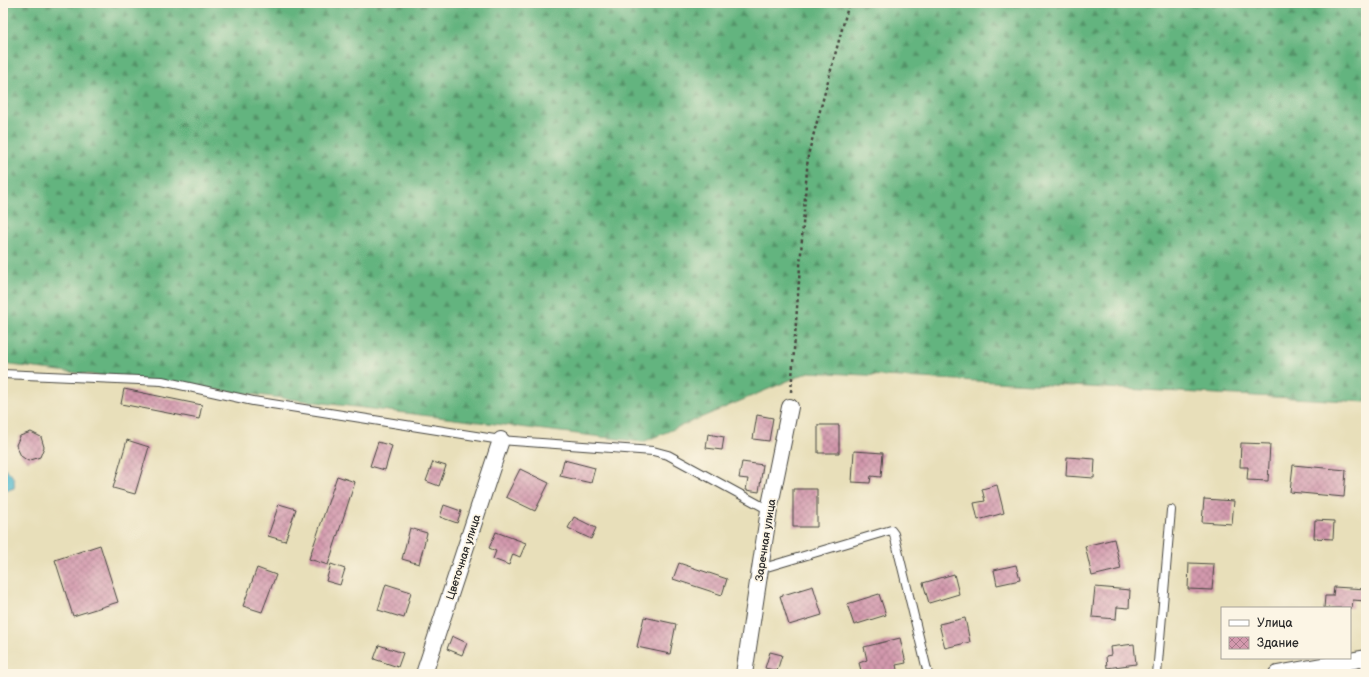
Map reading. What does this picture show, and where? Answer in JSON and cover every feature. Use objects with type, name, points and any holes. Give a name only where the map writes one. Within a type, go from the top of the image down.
[{"type":"street","name":"Заречная улица","points":[[744,674],[769,510],[790,407]]},
{"type":"street","name":"Цветочная улица","points":[[424,674],[501,440]]},
{"type":"street","points":[[1277,674],[1366,658]]},
{"type":"lane","points":[[3,374],[162,381],[253,401],[501,440],[653,451],[668,455],[769,510]]},
{"type":"lane","points":[[1157,674],[1171,510]]},
{"type":"lane","points":[[760,569],[891,530],[894,534],[928,674]]},
{"type":"path","points":[[790,407],[808,155],[850,3]]},
{"type":"green space","points":[[3,3],[1366,3],[1366,402],[809,372],[643,442],[3,364]]},
{"type":"water","points":[[3,467],[12,476],[14,488],[3,492]]},
{"type":"building","points":[[124,389],[202,405],[199,419],[121,404]]},
{"type":"building","points":[[757,415],[773,418],[769,441],[753,439]]},
{"type":"building","points":[[818,425],[839,425],[839,453],[818,453]]},
{"type":"building","points":[[31,432],[41,437],[44,447],[40,457],[28,461],[21,456],[16,445],[20,436]]},
{"type":"building","points":[[708,434],[724,437],[722,450],[706,448]]},
{"type":"building","points":[[127,440],[149,447],[135,494],[113,488]]},
{"type":"building","points":[[378,442],[392,446],[385,470],[370,466]]},
{"type":"building","points":[[1241,443],[1270,444],[1268,481],[1247,480],[1248,467],[1240,467]]},
{"type":"building","points":[[854,451],[883,453],[881,477],[871,476],[870,483],[852,482]]},
{"type":"building","points":[[1067,457],[1095,459],[1094,478],[1066,476]]},
{"type":"building","points":[[564,460],[595,468],[591,483],[560,476]]},
{"type":"building","points":[[433,462],[446,466],[439,486],[426,481]]},
{"type":"building","points":[[742,462],[763,465],[759,492],[746,490],[748,479],[739,478]]},
{"type":"building","points":[[1293,465],[1346,470],[1344,497],[1290,492]]},
{"type":"building","points":[[520,469],[549,483],[535,511],[506,497]]},
{"type":"building","points":[[337,476],[355,482],[328,565],[309,559]]},
{"type":"building","points":[[997,485],[1004,513],[978,520],[974,503],[985,501],[982,489]]},
{"type":"building","points":[[793,489],[817,489],[817,527],[793,527]]},
{"type":"building","points":[[1204,499],[1234,501],[1232,524],[1202,522]]},
{"type":"building","points":[[279,504],[296,509],[285,541],[268,536]]},
{"type":"building","points":[[444,505],[461,511],[457,523],[440,517]]},
{"type":"building","points":[[574,517],[596,528],[591,539],[568,528]]},
{"type":"building","points":[[1315,520],[1334,521],[1333,539],[1314,538]]},
{"type":"building","points":[[410,528],[427,533],[419,564],[402,559]]},
{"type":"building","points":[[496,532],[526,543],[520,557],[513,554],[509,565],[493,559],[496,551],[489,548]]},
{"type":"building","points":[[1114,539],[1121,569],[1092,576],[1085,546]]},
{"type":"building","points":[[100,545],[118,602],[73,616],[55,560]]},
{"type":"building","points":[[679,563],[727,579],[722,595],[673,579]]},
{"type":"building","points":[[1189,563],[1214,564],[1212,590],[1188,589]]},
{"type":"building","points":[[331,564],[345,569],[340,585],[326,581]]},
{"type":"building","points":[[1016,565],[1020,580],[997,585],[994,570]]},
{"type":"building","points":[[257,568],[276,575],[262,612],[243,606]]},
{"type":"building","points":[[954,574],[959,594],[929,603],[923,583]]},
{"type":"building","points":[[386,584],[411,592],[404,618],[378,610]]},
{"type":"building","points":[[813,586],[822,615],[789,625],[780,596]]},
{"type":"building","points":[[1095,587],[1130,590],[1129,608],[1117,607],[1116,619],[1092,617]]},
{"type":"building","points":[[1334,587],[1366,589],[1365,601],[1353,600],[1352,608],[1324,607],[1325,596],[1333,596]]},
{"type":"building","points":[[879,594],[886,615],[854,625],[847,604]]},
{"type":"building","points":[[644,617],[676,624],[670,654],[637,647]]},
{"type":"building","points":[[965,618],[970,642],[945,648],[939,624]]},
{"type":"building","points":[[452,636],[467,643],[462,655],[447,649]]},
{"type":"building","points":[[900,638],[906,663],[896,665],[898,674],[862,674],[859,663],[867,660],[864,647]]},
{"type":"building","points":[[1134,644],[1136,664],[1107,668],[1106,656],[1111,655],[1110,647]]},
{"type":"building","points":[[379,645],[403,653],[398,667],[374,659]]},
{"type":"building","points":[[770,652],[782,655],[777,671],[765,668]]}]
